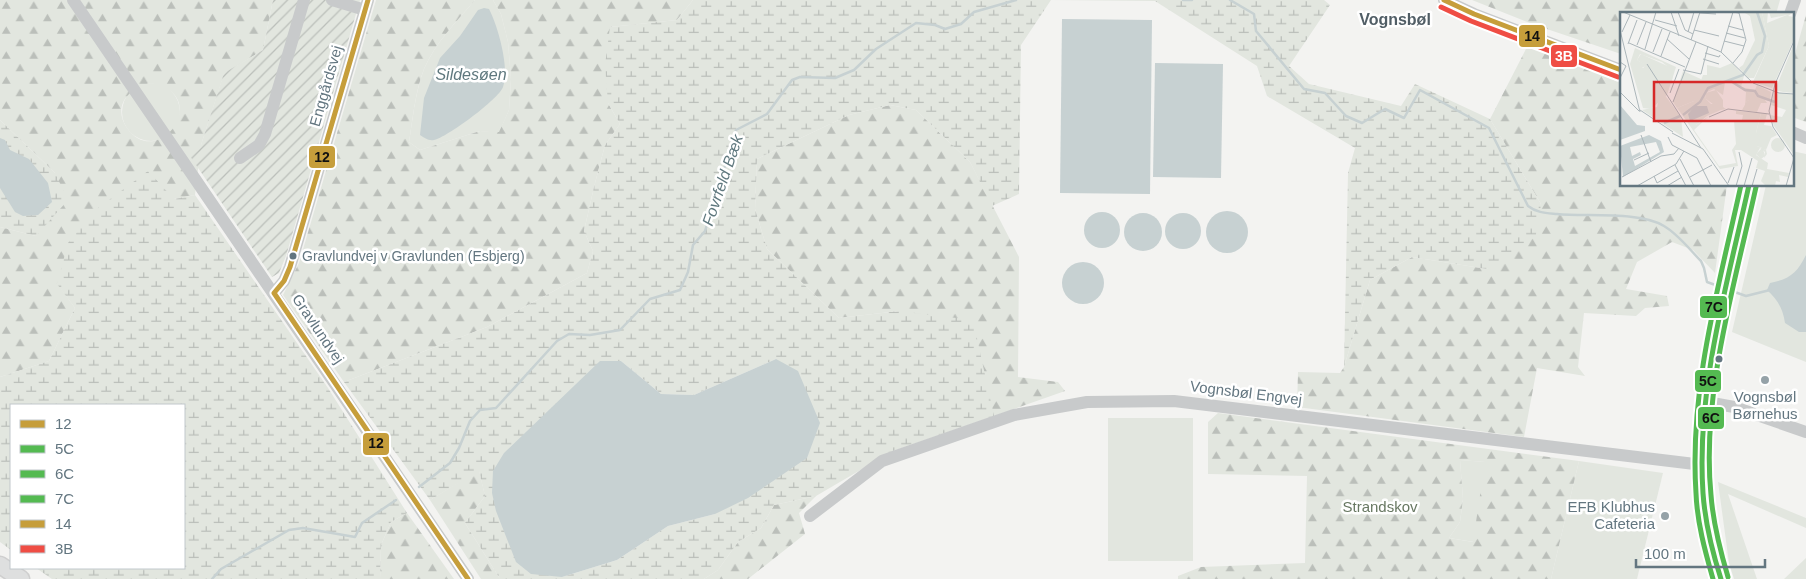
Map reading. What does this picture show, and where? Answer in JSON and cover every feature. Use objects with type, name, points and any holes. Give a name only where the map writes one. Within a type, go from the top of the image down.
[{"type":"main road","points":[[0,565],[21,579]]},
{"type":"street","name":"Gravlundvej","points":[[73,0],[468,579]]},
{"type":"street","points":[[240,158],[259,145],[265,134],[304,0]]},
{"type":"street","points":[[332,0],[366,5]]},
{"type":"street","points":[[1444,0],[1474,14],[1620,70]]},
{"type":"street","points":[[1791,12],[1795,0]]},
{"type":"street","name":"Enggårdsvej","points":[[274,293],[284,281],[290,267],[366,5]]},
{"type":"street","points":[[1794,133],[1806,138]]},
{"type":"street","points":[[1721,579],[1708,533],[1703,492],[1704,432],[1710,369],[1749,186]]},
{"type":"street","name":"Vognsbøl Engvej","points":[[810,516],[882,461],[1014,415],[1087,402],[1174,401],[1703,465]]},
{"type":"street","points":[[1707,402],[1734,407],[1806,432]]},
{"type":"green space","points":[[0,0],[273,0],[263,50],[224,74],[201,145],[195,195],[174,199],[57,283],[75,308],[49,361],[0,377],[0,227],[36,236],[55,173],[0,120]],"holes":[[[150,83],[169,90],[178,101],[179,114],[174,126],[165,136],[153,141],[140,139],[127,128],[123,120],[121,112],[125,99],[135,89]]]},
{"type":"green space","points":[[273,0],[360,0],[286,256],[279,273],[272,277],[188,153],[201,145],[224,73],[263,50]]},
{"type":"green space","points":[[376,0],[475,0],[440,41],[424,69],[416,96],[409,142],[420,150],[480,131],[499,132],[509,110],[511,79],[508,42],[501,14],[493,0],[693,0],[677,20],[610,27],[608,103],[620,124],[605,145],[584,231],[593,251],[587,273],[487,327],[344,382],[283,295],[299,263]]},
{"type":"green space","name":"Sildesøen","points":[[475,0],[493,0],[501,14],[508,42],[511,79],[509,110],[499,133],[480,131],[420,150],[409,142],[416,96],[424,69],[440,41]]},
{"type":"green space","points":[[693,0],[1051,0],[1021,45],[1019,194],[992,206],[970,162],[916,110],[890,105],[849,115],[757,159],[755,209],[767,249],[839,318],[899,311],[973,320],[994,416],[893,451],[816,496],[774,505],[761,528],[738,542],[718,570],[704,579],[500,579],[465,523],[485,496],[479,471],[430,500],[344,382],[487,327],[587,273],[593,251],[584,231],[605,145],[620,124],[608,103],[605,65],[610,27],[677,20]],"holes":[[[776,359],[715,514],[668,526],[617,560],[562,577],[621,361],[661,394],[694,395]]]},
{"type":"green space","points":[[1051,0],[1324,0],[1330,5],[1289,66],[1309,84],[1401,106],[1415,84],[1490,119],[1541,204],[1536,235],[1487,269],[1412,257],[1370,280],[1344,367],[1348,173],[1355,148],[1267,96],[1257,66],[1155,1]]},
{"type":"green space","points":[[1472,0],[1780,0],[1777,12],[1620,12],[1620,54],[1535,25]]},
{"type":"green space","points":[[1806,15],[1806,122],[1794,118],[1794,57]]},
{"type":"green space","points":[[1528,45],[1620,83],[1620,186],[1727,186],[1715,273],[1693,250],[1672,242],[1637,262],[1626,289],[1667,296],[1669,306],[1645,308],[1636,316],[1584,313],[1578,367],[1585,376],[1537,368],[1524,437],[1297,407],[1298,372],[1340,373],[1344,367],[1370,280],[1412,257],[1487,269],[1541,204],[1490,119]]},
{"type":"green space","points":[[151,83],[167,88],[175,96],[180,112],[175,128],[167,136],[151,141],[135,136],[127,128],[122,112],[127,96],[135,88]]},
{"type":"green space","points":[[890,105],[916,110],[970,162],[1019,257],[1018,377],[1058,382],[1065,391],[994,416],[899,311],[839,318],[767,249],[755,209],[757,159],[849,115]]},
{"type":"green space","points":[[0,120],[55,173],[68,200],[36,236],[0,227]]},
{"type":"green space","points":[[1794,151],[1806,154],[1806,362],[1732,332],[1766,186],[1794,186]]},
{"type":"green space","points":[[148,171],[174,199],[195,195],[328,388],[407,513],[391,522],[381,545],[380,579],[52,579],[37,569],[185,569],[185,404],[10,404],[10,549],[0,542],[0,377],[49,361],[75,308],[57,284],[68,243],[94,211]]},
{"type":"green space","name":"Strandskov","points":[[1218,413],[1579,461],[1551,579],[1178,579],[1178,576],[1201,567],[1305,563],[1307,476],[1208,474],[1208,422]],"holes":[[[1460,460],[1485,462],[1473,542],[1449,538],[1460,522],[1463,499]]]},
{"type":"green space","points":[[1108,418],[1193,418],[1193,561],[1108,561]]},
{"type":"green space","points":[[1460,460],[1486,462],[1474,542],[1449,538],[1460,522],[1463,499]]},
{"type":"green space","points":[[1579,461],[1663,473],[1637,579],[1551,579]]},
{"type":"green space","points":[[479,470],[485,496],[465,523],[500,579],[481,579],[430,500]]},
{"type":"green space","points":[[1718,482],[1806,518],[1806,528],[1728,494],[1757,579],[1734,579],[1729,563]]},
{"type":"green space","points":[[816,496],[799,513],[805,534],[748,579],[704,579],[718,570],[738,542],[761,528],[774,505]]},
{"type":"green space","points":[[407,513],[454,579],[380,579],[381,545],[391,522]]},
{"type":"green space","points":[[1806,558],[1806,579],[1784,579]]},
{"type":"water","name":"Sildesøen","points":[[489,9],[502,48],[505,70],[503,87],[483,109],[460,126],[440,138],[434,140],[427,139],[420,135],[424,98],[440,58],[460,36],[478,10]]},
{"type":"water","points":[[1062,19],[1152,20],[1150,194],[1060,193]]},
{"type":"water","points":[[1155,63],[1223,64],[1221,178],[1153,177]]},
{"type":"water","points":[[0,138],[5,140],[10,150],[29,159],[48,183],[52,202],[38,215],[23,216],[15,212],[0,188]]},
{"type":"water","points":[[1231,211],[1239,214],[1245,220],[1248,232],[1245,244],[1239,250],[1223,253],[1215,250],[1209,244],[1206,228],[1209,220],[1215,214]]},
{"type":"water","points":[[1102,212],[1109,213],[1115,217],[1119,223],[1119,237],[1115,243],[1109,247],[1102,248],[1095,247],[1089,243],[1085,237],[1084,230],[1085,223],[1089,217],[1095,213]]},
{"type":"water","points":[[1143,213],[1156,219],[1162,232],[1156,245],[1143,251],[1130,245],[1124,232],[1130,219]]},
{"type":"water","points":[[1183,213],[1190,214],[1196,218],[1200,224],[1200,238],[1196,244],[1190,248],[1183,249],[1176,248],[1170,244],[1166,238],[1165,231],[1166,224],[1170,218],[1176,214]]},
{"type":"water","points":[[1806,255],[1806,332],[1799,332],[1785,323],[1779,305],[1767,290],[1770,283],[1788,277],[1796,271]]},
{"type":"water","points":[[1087,262],[1095,265],[1101,271],[1104,283],[1101,295],[1095,301],[1079,304],[1071,301],[1065,295],[1062,279],[1065,271],[1071,265]]},
{"type":"water","points":[[776,359],[798,371],[820,423],[807,458],[748,498],[715,514],[668,526],[617,560],[562,577],[531,574],[516,562],[496,511],[492,493],[493,471],[504,453],[600,361],[621,361],[661,394],[694,395]]},
{"type":"waterway","name":"Fovrfeld Bæk","points":[[419,487],[450,463],[459,448],[470,421],[480,410],[496,408],[557,341],[569,334],[590,335],[620,330],[650,299],[680,290],[688,272],[693,245],[705,231],[736,130],[767,114],[792,80],[800,77],[835,78],[854,70],[876,49],[916,23],[935,25],[945,29],[961,24],[974,12],[1016,0]]},
{"type":"waterway","points":[[1183,0],[1192,0]]},
{"type":"waterway","points":[[1230,0],[1254,14],[1256,31],[1304,89],[1325,93],[1346,116],[1362,123],[1385,109],[1404,118],[1420,90],[1489,128],[1528,206],[1531,208],[1549,213],[1627,216],[1654,221],[1674,233],[1701,261],[1707,282],[1721,287]]},
{"type":"waterway","points":[[1729,290],[1746,296],[1770,290]]},
{"type":"waterway","name":"Fovrfeld Bæk","points":[[212,579],[221,569],[289,530],[303,528],[355,537],[362,523],[396,500]]},
{"type":"transit line","name":"12","points":[[368,0],[290,267],[284,281],[274,293],[468,579]]},
{"type":"transit line","name":"14","points":[[1444,0],[1474,14],[1620,70]]},
{"type":"transit line","name":"3B","points":[[1441,7],[1471,21],[1618,77]]},
{"type":"transit line","name":"7C","points":[[1713,579],[1698,515],[1695,454],[1697,415],[1701,376],[1715,299],[1741,186]]},
{"type":"transit line","name":"5C","points":[[1721,579],[1705,515],[1702,454],[1704,415],[1715,338],[1749,186]]},
{"type":"transit line","name":"6C","points":[[1728,577],[1717,536],[1712,505],[1709,457],[1711,418],[1722,340],[1756,187]]},
{"type":"place","name":"Gravlundvej v Gravlunden (Esbjerg)","points":[[293,256]]},
{"type":"place","name":"Vognsbøl Børnehus","points":[[1765,380]]},
{"type":"place","name":"EFB Klubhus Cafeteria","points":[[1665,516]]},
{"type":"district","name":"Vognsbøl","points":[[1395,19]]}]
